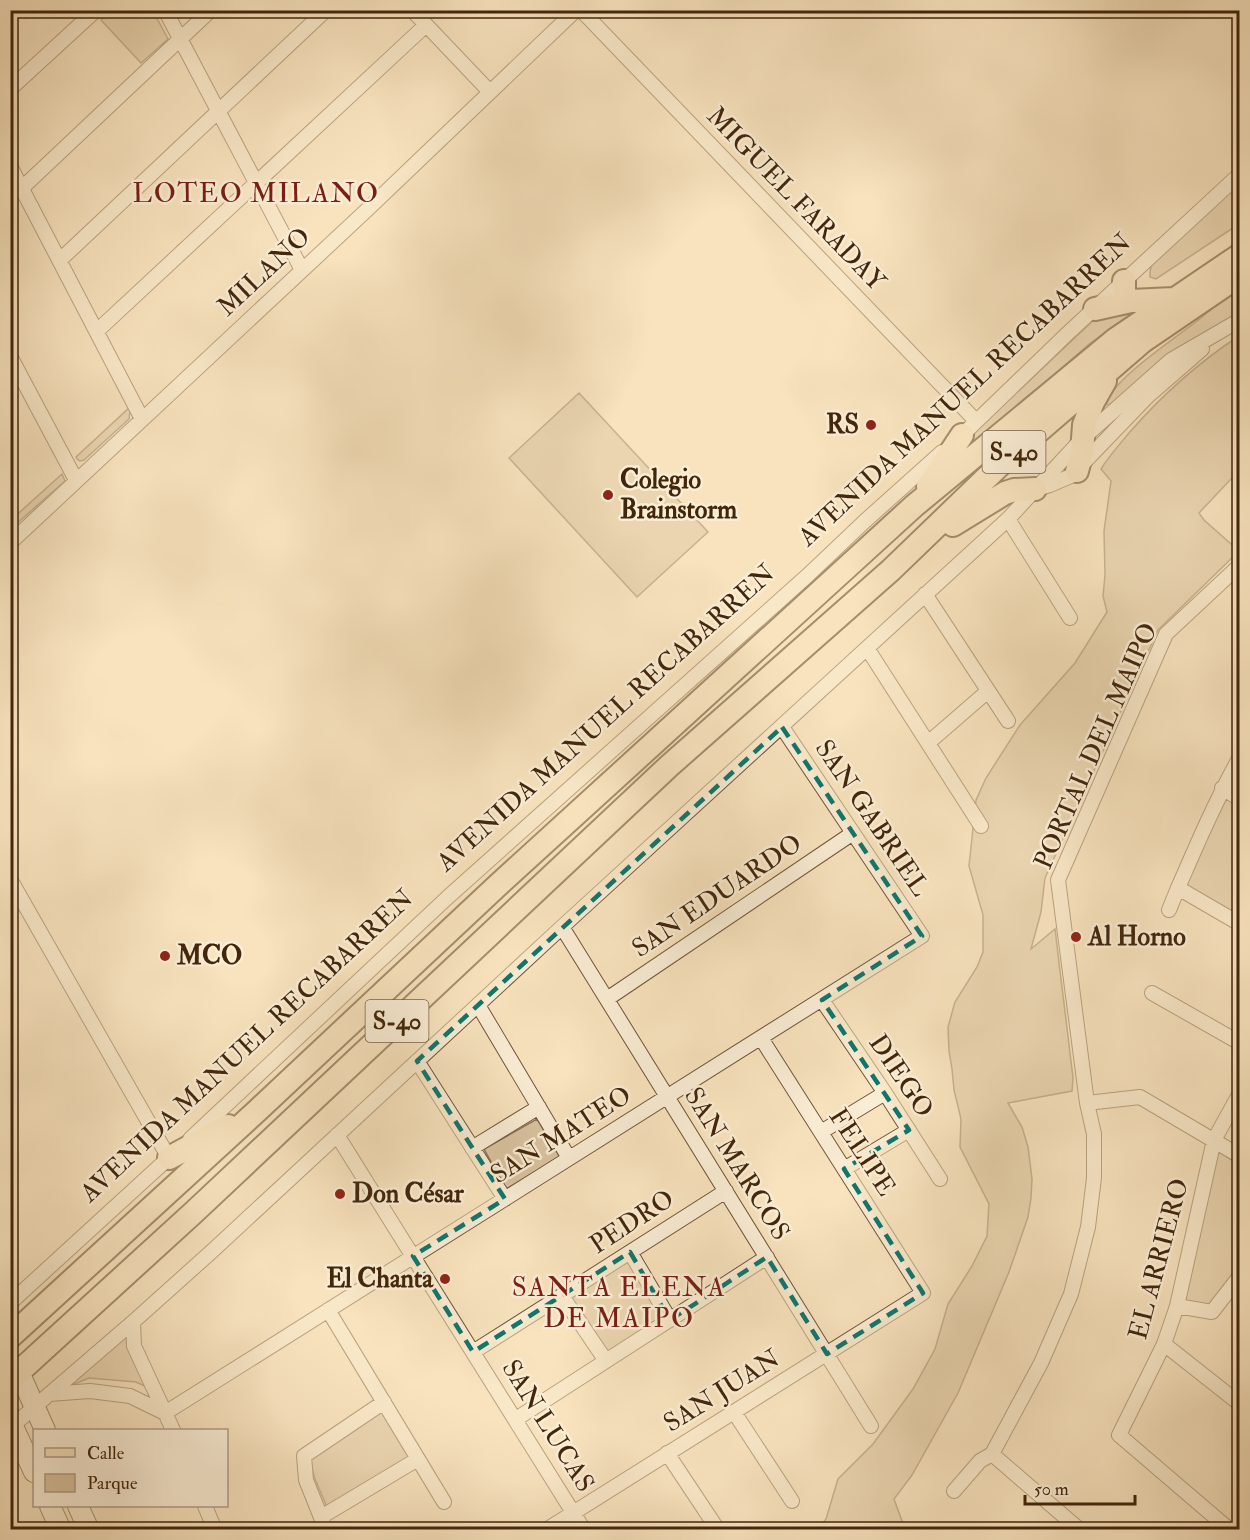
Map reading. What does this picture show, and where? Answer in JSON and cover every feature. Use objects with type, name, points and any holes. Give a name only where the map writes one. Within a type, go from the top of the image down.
[{"type":"main road","name":"AVENIDA MANUEL RECABARREN","points":[[10,1337],[258,1110],[497,886],[915,506],[1116,339],[1239,255]]},
{"type":"main road","name":"S-40","points":[[13,1373],[219,1188],[669,766],[891,570],[1004,461],[1143,341],[1239,275]]},
{"type":"main road","points":[[1095,309],[1127,291],[1173,299]]},
{"type":"main road","points":[[1077,471],[1082,453],[1087,414],[1100,389],[1119,363],[1143,341]]},
{"type":"main road","points":[[915,506],[969,428]]},
{"type":"main road","points":[[891,570],[996,497],[1014,490],[1035,489]]},
{"type":"main road","points":[[169,1158],[258,1110]]},
{"type":"main road","points":[[13,1373],[42,1400],[45,1429]]},
{"type":"main road","points":[[11,1424],[33,1470]]},
{"type":"main road","points":[[50,1507],[61,1530]]},
{"type":"main road","points":[[78,1507],[89,1530]]},
{"type":"street","points":[[10,89],[96,10]]},
{"type":"street","points":[[165,10],[302,270]]},
{"type":"street","points":[[22,188],[211,10]]},
{"type":"street","points":[[60,260],[326,10]]},
{"type":"street","points":[[412,10],[490,92]]},
{"type":"street","name":"MILANO","points":[[11,542],[576,10]]},
{"type":"street","name":"MIGUEL FARADAY","points":[[582,10],[969,428]]},
{"type":"street","points":[[97,332],[426,25]]},
{"type":"street","points":[[10,166],[142,418]]},
{"type":"street","name":"AVENIDA MANUEL RECABARREN","points":[[1127,291],[1239,174]]},
{"type":"street","name":"AVENIDA MANUEL RECABARREN","points":[[10,1303],[448,897],[807,576],[1095,309]]},
{"type":"street","points":[[11,1424],[133,1322],[782,727],[1008,519],[1082,439],[1171,360],[1239,320]]},
{"type":"street","points":[[1035,489],[1071,476],[1077,471],[1148,396],[1222,331]]},
{"type":"street","points":[[10,356],[76,480]]},
{"type":"street","points":[[1008,519],[1070,618]]},
{"type":"street","name":"PORTAL DEL MAIPO","points":[[954,1491],[981,1461],[992,1454],[1041,1363],[1071,1294],[1088,1227],[1094,1178],[1094,1134],[1087,1103],[1058,880],[1166,634],[1239,565]]},
{"type":"street","points":[[925,594],[1008,721]]},
{"type":"street","points":[[867,648],[981,826]]},
{"type":"street","points":[[928,743],[988,691]]},
{"type":"street","name":"SAN GABRIEL","points":[[782,727],[922,936]]},
{"type":"street","points":[[1168,910],[1203,828],[1239,757]]},
{"type":"street","points":[[1222,788],[1239,798]]},
{"type":"street","name":"SAN EDUARDO","points":[[607,999],[853,833]]},
{"type":"street","points":[[10,879],[169,1158]]},
{"type":"street","points":[[1178,888],[1239,924]]},
{"type":"street","name":"SAN MARCOS","points":[[562,927],[871,1426]]},
{"type":"street","name":"SAN MATEO","points":[[165,1413],[922,936]]},
{"type":"street","points":[[1152,993],[1239,1043]]},
{"type":"street","name":"DIEGO","points":[[822,1000],[940,1179]]},
{"type":"street","points":[[478,1005],[569,1158]]},
{"type":"street","name":"FELIPE","points":[[761,1038],[923,1293]]},
{"type":"street","points":[[417,1061],[505,1199]]},
{"type":"street","points":[[821,1132],[885,1093]]},
{"type":"street","name":"EL ARRIERO","points":[[1230,1530],[1119,1436],[1164,1344],[1177,1306],[1214,1140],[1239,1093]]},
{"type":"street","points":[[1087,1103],[1140,1097],[1239,1156]]},
{"type":"street","points":[[472,1148],[540,1107]]},
{"type":"street","points":[[844,1169],[909,1130]]},
{"type":"street","name":"SAN LUCAS","points":[[337,1135],[584,1530]]},
{"type":"street","name":"PEDRO","points":[[473,1352],[726,1191]]},
{"type":"street","points":[[630,1252],[670,1320]]},
{"type":"street","points":[[516,1419],[767,1257]]},
{"type":"street","points":[[1177,1306],[1212,1312],[1239,1276]]},
{"type":"street","name":"SAN JUAN","points":[[546,1530],[923,1293]]},
{"type":"street","points":[[562,1296],[606,1361]]},
{"type":"street","points":[[328,1310],[444,1502]]},
{"type":"street","points":[[133,1322],[134,1346],[172,1429]]},
{"type":"street","points":[[1164,1344],[1239,1404]]},
{"type":"street","points":[[42,1400],[90,1391],[130,1396],[165,1413]]},
{"type":"street","points":[[384,1402],[304,1456],[306,1480],[324,1523],[418,1459]]},
{"type":"street","points":[[734,1412],[792,1501]]},
{"type":"street","points":[[667,1453],[718,1530]]},
{"type":"street","points":[[992,1454],[1080,1530]]},
{"type":"street","points":[[205,1507],[215,1530]]},
{"type":"highlighted area","points":[[782,727],[922,936],[822,1000],[909,1130],[844,1169],[923,1293],[827,1354],[767,1257],[670,1320],[630,1252],[473,1352],[413,1256],[505,1199],[417,1061]]},
{"type":"green space","points":[[111,11],[153,11],[168,39],[141,63],[101,20]]},
{"type":"green space","points":[[1239,184],[1239,224],[1156,279],[1150,277],[1152,264],[1208,210]]},
{"type":"green space","points":[[1239,284],[1239,312],[1202,335],[1109,405],[1106,404],[1120,382],[1133,370],[1201,318]]},
{"type":"green space","points":[[1135,311],[1089,344],[946,467],[979,428],[1098,316]]},
{"type":"green space","points":[[1239,336],[1239,472],[1199,513],[1239,551],[1158,630],[1045,878],[1041,912],[1031,949],[1055,929],[1073,1078],[1072,1091],[1008,1103],[1022,1127],[1028,1147],[1032,1179],[1028,1217],[1009,1272],[958,1393],[912,1475],[894,1499],[905,1529],[818,1530],[826,1519],[838,1479],[873,1444],[913,1389],[935,1349],[948,1304],[972,1266],[987,1236],[989,1204],[960,1147],[961,1119],[954,1090],[948,1027],[955,1002],[977,967],[983,952],[983,915],[969,866],[976,800],[986,778],[1020,725],[1075,663],[1107,612],[1103,596],[1104,531],[1111,481],[1101,469],[1154,405],[1208,357]]},
{"type":"green space","name":"Colegio Brainstorm","points":[[579,393],[708,532],[637,597],[509,458]]},
{"type":"green space","points":[[129,408],[129,419],[84,460],[77,459],[76,457]]},
{"type":"green space","points":[[62,474],[65,481],[15,525],[11,520]]},
{"type":"green space","points":[[1225,798],[1239,806],[1239,917],[1186,886]]},
{"type":"green space","points":[[537,1119],[560,1157],[506,1189],[484,1149]]},
{"type":"green space","points":[[1218,1151],[1239,1165],[1239,1265],[1209,1305],[1185,1301]]},
{"type":"green space","name":"SANTA ELENA DE MAIPO","points":[[629,1255],[668,1319],[606,1358],[564,1296]]},
{"type":"green space","points":[[129,1332],[151,1389],[136,1382],[89,1378],[62,1389]]},
{"type":"green space","points":[[382,1410],[410,1457],[327,1507],[309,1458]]},
{"type":"place","name":"RS","points":[[871,425]]},
{"type":"place","name":"Colegio Brainstorm","points":[[608,495]]},
{"type":"place","name":"Al Horno","points":[[1076,937]]},
{"type":"place","name":"MCO","points":[[165,956]]},
{"type":"place","name":"Don César","points":[[340,1194]]},
{"type":"place","name":"El Chanta","points":[[445,1279]]},
{"type":"district","name":"LOTEO MILANO","points":[[256,193]]},
{"type":"district","name":"SANTA ELENA DE MAIPO","points":[[619,1302]]}]
